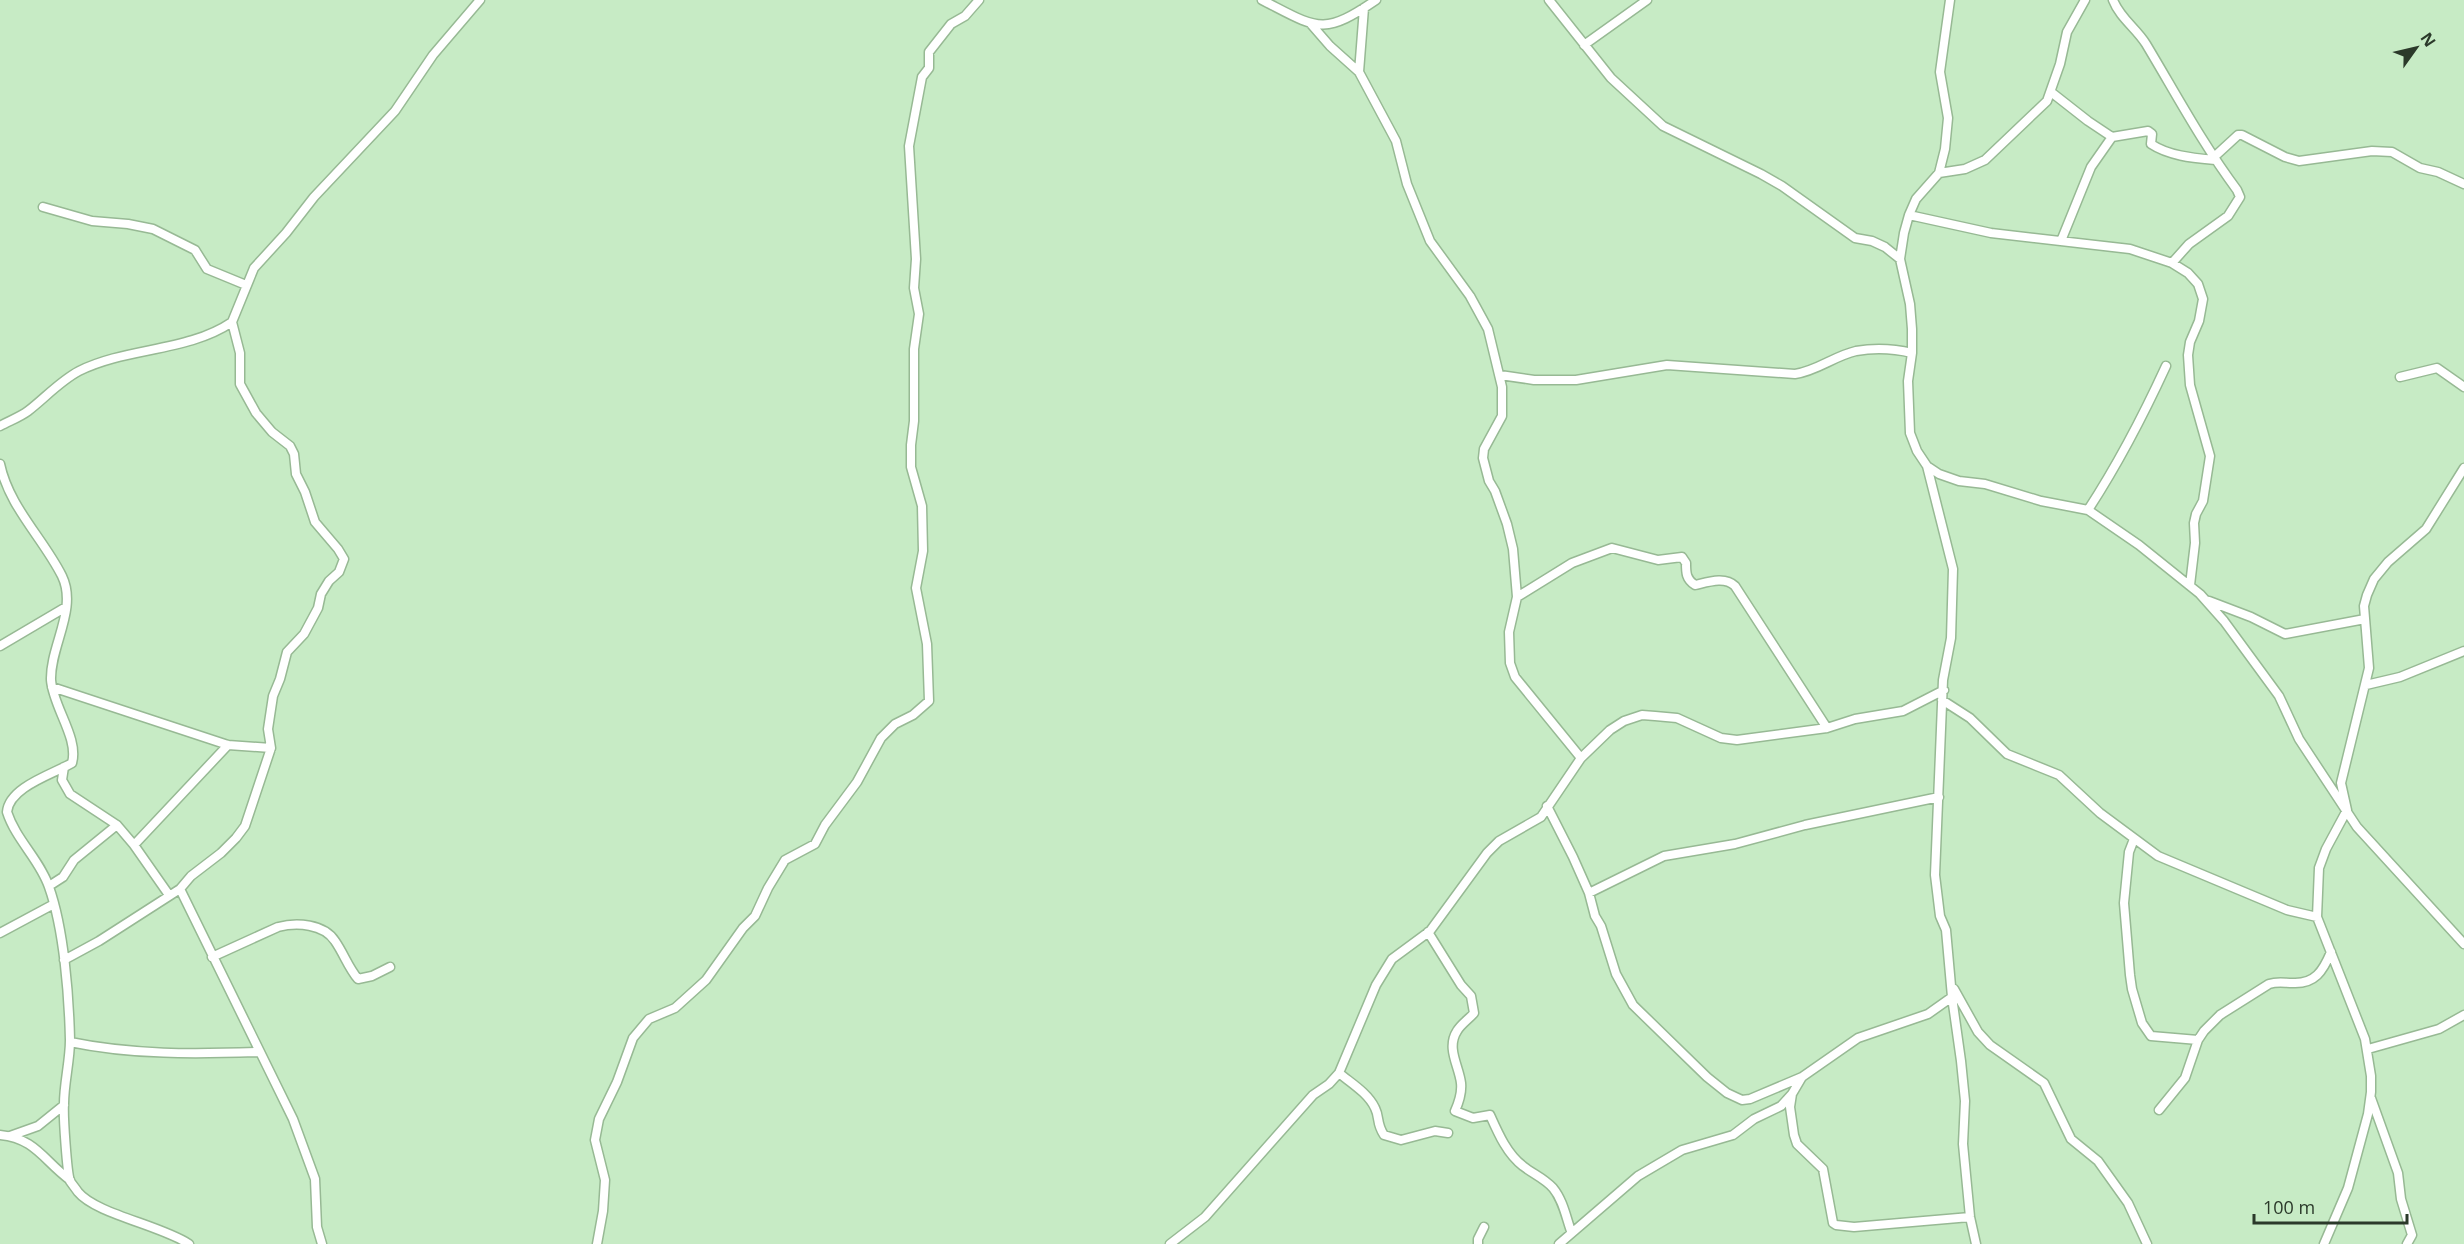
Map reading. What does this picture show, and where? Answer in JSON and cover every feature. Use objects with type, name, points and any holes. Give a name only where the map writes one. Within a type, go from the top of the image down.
[{"type":"street","points":[[64,960],[99,941],[180,889],[191,876],[221,854],[245,826],[271,748],[268,729],[273,696],[287,652],[304,634],[318,608],[321,594],[328,581],[339,572],[344,559],[315,522],[297,474],[294,454],[290,446],[272,432],[240,384],[240,353],[232,322],[254,268],[286,233],[314,197],[395,111],[433,55],[480,0]]},
{"type":"street","points":[[597,1244],[603,1211],[605,1180],[595,1140],[599,1119],[617,1082],[633,1038],[649,1019],[675,1008],[706,980],[743,928],[755,916],[785,860],[815,844],[825,825],[857,782],[881,738],[895,724],[913,715],[929,701],[927,644],[916,588],[923,551],[922,506],[911,467],[914,421],[914,349],[919,314],[914,288],[916,259],[909,146],[922,77],[929,68],[929,52],[951,24],[965,16],[979,0]]},
{"type":"street","points":[[1262,0],[1310,24],[1325,26],[1334,24],[1376,0]]},
{"type":"street","points":[[1549,0],[1611,78],[1663,126],[1761,174],[1782,186],[1855,238],[1872,241],[1885,247],[1900,259]]},
{"type":"street","points":[[1584,45],[1647,0]]},
{"type":"street","points":[[1950,0],[1941,72],[1948,118],[1945,148],[1939,173],[1916,199],[1909,215],[1900,259],[1910,304],[1912,353],[1908,381],[1910,432],[1917,451],[1927,466],[1953,569],[1951,638],[1943,680],[1935,888],[1940,916],[1946,930],[1961,1060],[1965,1101],[1963,1144],[1970,1217],[1976,1244]]},
{"type":"street","points":[[1939,173],[1965,169],[1984,160],[2034,116],[2047,101],[2067,33],[2085,0]]},
{"type":"street","points":[[2113,0],[2118,13],[2144,41],[2187,117],[2240,196],[2228,216],[2189,244],[2172,263]]},
{"type":"street","points":[[1359,72],[1364,8]]},
{"type":"street","points":[[1310,24],[1359,72],[1396,141],[1407,184],[1430,241],[1470,296],[1488,329],[1500,375],[1502,416],[1484,449],[1483,458],[1489,480],[1507,524],[1512,549],[1517,597],[1509,632],[1510,663],[1515,677],[1581,758]]},
{"type":"street","points":[[2051,92],[2112,137],[2148,131],[2152,134],[2151,144],[2159,149],[2193,158],[2214,159],[2238,135],[2242,135],[2285,157],[2299,161],[2372,150],[2392,152],[2420,168],[2438,172],[2464,184]]},
{"type":"street","points":[[2061,241],[2091,167],[2112,137]]},
{"type":"street","points":[[43,207],[92,221],[153,229],[195,250],[207,269],[246,285]]},
{"type":"street","points":[[1909,215],[1991,233],[2130,249],[2172,263],[2188,273],[2198,284],[2203,299],[2199,321],[2190,342],[2188,355],[2190,385],[2210,456],[2203,501],[2194,523],[2195,543],[2190,585]]},
{"type":"street","points":[[0,426],[26,412],[80,371],[111,360],[202,336],[232,322]]},
{"type":"street","points":[[1500,375],[1534,380],[1576,380],[1668,365],[1795,374],[1809,372],[1855,351],[1894,349],[1912,353]]},
{"type":"street","points":[[2088,510],[2138,427],[2166,366]]},
{"type":"street","points":[[2400,377],[2437,368],[2464,387]]},
{"type":"street","points":[[0,464],[12,498],[63,577],[67,592],[51,677],[52,687],[75,753],[72,763],[34,782],[10,801],[7,812],[14,829],[49,886],[64,960],[70,1042],[64,1105],[70,1180]]},
{"type":"street","points":[[1927,466],[1939,474],[1959,481],[1984,484],[2041,501],[2088,510],[2139,545],[2190,585],[2206,600],[2279,696],[2299,739],[2376,849],[2464,944]]},
{"type":"street","points":[[2324,1244],[2348,1188],[2371,1097],[2368,1049],[2317,917],[2319,868],[2326,849],[2347,810],[2341,783],[2369,668],[2365,619],[2367,595],[2374,579],[2388,562],[2426,529],[2464,468]]},
{"type":"street","points":[[1517,597],[1572,563],[1612,548],[1658,560],[1682,557],[1686,563],[1686,575],[1695,585],[1716,581],[1731,582],[1735,586],[1827,728]]},
{"type":"street","points":[[2206,600],[2251,617],[2285,634],[2365,619]]},
{"type":"street","points":[[0,646],[66,607]]},
{"type":"street","points":[[2366,685],[2400,677],[2464,651]]},
{"type":"street","points":[[52,687],[228,746],[271,748]]},
{"type":"street","points":[[1170,1244],[1205,1217],[1313,1095],[1329,1084],[1339,1073],[1353,1046],[1376,985],[1392,959],[1428,932],[1487,853],[1499,841],[1541,817],[1581,758],[1610,730],[1624,721],[1642,716],[1677,718],[1720,738],[1737,740],[1827,728],[1855,719],[1903,711],[1944,690]]},
{"type":"street","points":[[1942,700],[1970,718],[2007,754],[2060,775],[2100,813],[2157,856],[2287,910],[2317,917]]},
{"type":"street","points":[[134,845],[228,746]]},
{"type":"street","points":[[64,767],[62,780],[70,794],[117,825],[134,845],[169,896]]},
{"type":"street","points":[[1589,893],[1664,856],[1735,844],[1805,825],[1939,796]]},
{"type":"street","points":[[1547,806],[1589,893],[1616,974],[1633,1005],[1707,1077],[1728,1093],[1742,1100],[1750,1099],[1802,1077],[1858,1038],[1928,1014],[1952,997]]},
{"type":"street","points":[[49,886],[63,877],[74,860],[117,825]]},
{"type":"street","points":[[2134,839],[2129,852],[2124,903],[2132,989],[2142,1023],[2151,1036],[2198,1040]]},
{"type":"street","points":[[180,889],[258,1052],[293,1119],[315,1179],[316,1227],[322,1244]]},
{"type":"street","points":[[0,933],[54,904]]},
{"type":"street","points":[[212,957],[278,927],[313,926],[328,933],[335,941],[349,969],[358,979],[372,976],[390,967]]},
{"type":"street","points":[[1428,932],[1461,985],[1471,996],[1474,1006],[1474,1013],[1457,1031],[1454,1044],[1454,1062],[1461,1082],[1460,1100],[1455,1111],[1473,1118],[1490,1115],[1512,1156],[1553,1188],[1561,1201],[1571,1231]]},
{"type":"street","points":[[2159,1110],[2185,1078],[2198,1040],[2220,1015],[2277,981],[2295,983],[2311,981],[2319,975],[2331,952]]},
{"type":"street","points":[[1951,983],[1978,1032],[1990,1045],[2044,1083],[2071,1139],[2098,1161],[2128,1203],[2147,1244]]},
{"type":"street","points":[[2368,1049],[2439,1029],[2464,1015]]},
{"type":"street","points":[[70,1042],[120,1051],[190,1054],[258,1052]]},
{"type":"street","points":[[1339,1073],[1370,1099],[1377,1111],[1377,1125],[1384,1135],[1401,1140],[1435,1131],[1448,1133]]},
{"type":"street","points":[[1559,1244],[1571,1231],[1638,1176],[1682,1150],[1733,1134],[1754,1119],[1780,1106],[1792,1094],[1802,1077]]},
{"type":"street","points":[[1792,1094],[1790,1107],[1797,1144],[1823,1169],[1833,1222],[1836,1225],[1854,1227],[1970,1217]]},
{"type":"street","points":[[2371,1097],[2398,1173],[2401,1199],[2412,1235],[2407,1244]]},
{"type":"street","points":[[10,1136],[38,1126],[64,1105]]},
{"type":"street","points":[[0,1135],[32,1144],[70,1180],[79,1194],[88,1201],[103,1209],[145,1223],[189,1244]]},
{"type":"street","points":[[1478,1244],[1484,1227]]}]
